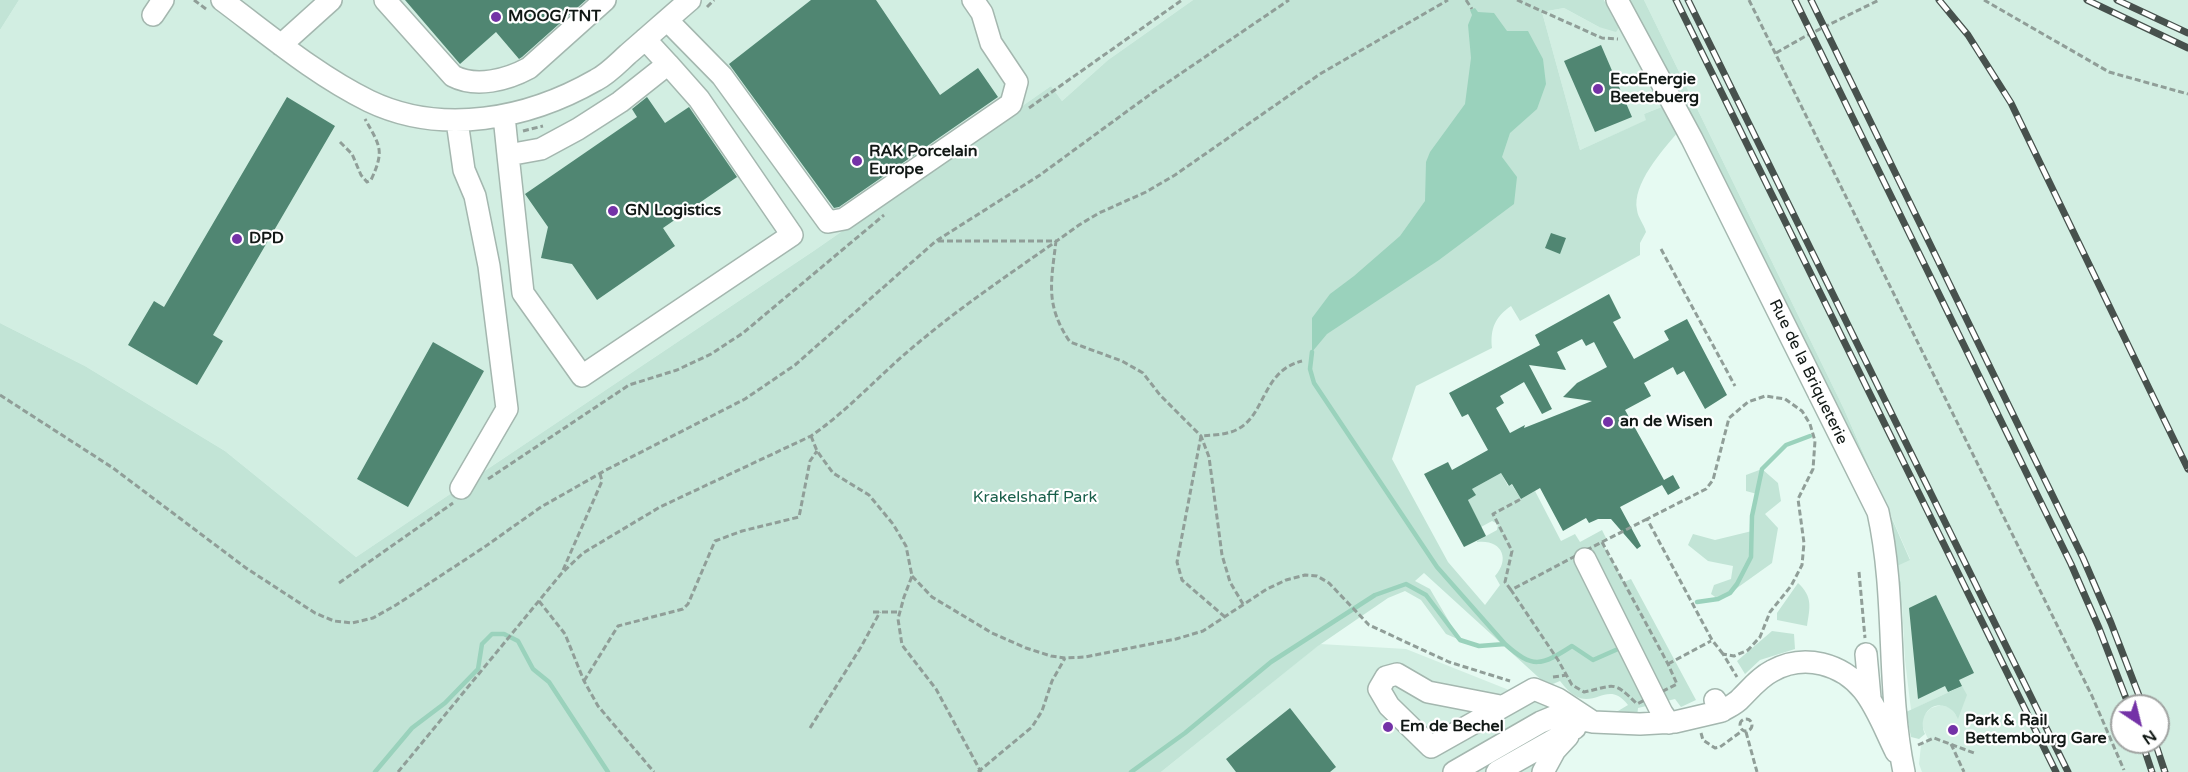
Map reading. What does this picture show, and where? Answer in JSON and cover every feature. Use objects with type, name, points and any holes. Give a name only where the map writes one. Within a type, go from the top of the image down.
[{"type":"street","points":[[222,0],[331,80],[371,102],[403,113],[457,121],[504,116],[552,103],[598,79],[690,0]]},
{"type":"street","points":[[281,45],[331,0]]},
{"type":"street","points":[[386,0],[453,76],[465,82],[491,81],[516,75],[529,68],[605,0]]},
{"type":"street","points":[[667,20],[722,76],[828,222],[844,219],[1011,104],[1017,82],[991,43],[982,13],[973,0]]},
{"type":"street","name":"Rue de la Briqueterie","points":[[1617,0],[1632,38],[1692,139],[1878,512],[1885,545],[1892,676],[1904,770]]},
{"type":"street","points":[[504,116],[523,293],[582,376],[792,235],[699,99],[645,39]]},
{"type":"street","points":[[508,154],[541,149],[579,129],[620,102],[668,64]]},
{"type":"street","points":[[457,121],[464,170],[475,195],[489,266],[507,409],[465,491]]},
{"type":"street","points":[[1584,559],[1669,723]]},
{"type":"street","points":[[1866,654],[1870,698]]},
{"type":"street","points":[[1454,772],[1541,722],[1558,715],[1584,725],[1669,723],[1741,699],[1746,692],[1773,670],[1804,661],[1839,669],[1851,675],[1870,698],[1904,770]]},
{"type":"street","points":[[1500,706],[1428,692],[1397,674],[1386,677],[1379,689],[1389,706],[1431,747],[1500,706],[1534,689],[1558,699],[1584,725]]},
{"type":"street","points":[[1497,772],[1584,725]]},
{"type":"street","points":[[1543,772],[1556,750],[1584,725]]},
{"type":"path","points":[[1021,114],[1182,0]]},
{"type":"path","points":[[0,395],[113,468],[246,568],[315,613],[334,621],[352,622],[373,618],[483,548],[541,507],[600,473],[745,399],[795,365],[936,241],[1040,175],[1152,93],[1289,0]]},
{"type":"path","points":[[398,772],[561,574],[583,553],[660,507],[811,436],[830,423],[914,346],[964,305],[1056,242],[1099,213],[1146,192],[1175,175],[1320,74],[1448,0]]},
{"type":"path","points":[[1466,0],[1472,9]]},
{"type":"path","points":[[1517,0],[1602,38],[1632,38]]},
{"type":"path","points":[[1749,0],[2092,696],[2124,770]]},
{"type":"path","points":[[1776,53],[1879,0]]},
{"type":"path","points":[[1984,0],[2109,72],[2188,94]]},
{"type":"path","points":[[340,142],[352,154],[361,175],[367,182],[371,180],[379,162],[379,146],[363,114]]},
{"type":"path","points":[[339,583],[465,491],[629,385],[677,370],[711,354],[743,333],[887,213]]},
{"type":"path","points":[[936,241],[1056,242]]},
{"type":"path","points":[[1056,242],[1051,292],[1054,312],[1070,342],[1122,361],[1143,372],[1161,395],[1201,436],[1209,457],[1222,555],[1230,582],[1244,604]]},
{"type":"path","points":[[1662,249],[1735,386]]},
{"type":"path","points":[[1201,436],[1223,434],[1239,429],[1252,417],[1277,375],[1293,363],[1302,361]]},
{"type":"path","points":[[1602,543],[1706,489],[1713,480],[1729,418],[1748,402],[1765,396],[1785,399],[1802,411],[1810,424],[1815,441],[1813,469],[1798,499],[1804,543],[1802,565],[1791,586],[1770,612],[1760,637],[1748,650],[1734,656],[1723,654]]},
{"type":"path","points":[[811,436],[817,451],[833,473],[869,495],[893,524],[906,546],[912,576],[898,619],[902,645],[936,689],[980,771],[1032,728],[1042,711],[1052,681],[1065,658]]},
{"type":"path","points":[[1201,436],[1177,562],[1182,580],[1225,617]]},
{"type":"path","points":[[584,681],[618,626],[683,609],[688,604],[715,541],[742,531],[799,517],[810,461],[817,451]]},
{"type":"path","points":[[561,574],[602,481],[600,473]]},
{"type":"path","points":[[1511,590],[1505,582],[1512,551],[1493,514],[1521,499]]},
{"type":"path","points":[[1647,519],[1712,640],[1746,692]]},
{"type":"path","points":[[1858,573],[1866,654]]},
{"type":"path","points":[[912,576],[932,597],[992,633],[1026,648],[1065,658],[1085,657],[1176,639],[1203,631],[1286,580],[1305,575],[1317,576],[1329,583],[1368,623],[1449,662],[1515,683]]},
{"type":"path","points":[[1516,597],[1572,685],[1578,690],[1584,692],[1614,685],[1622,688],[1637,704],[1654,696]]},
{"type":"path","points":[[539,601],[566,634],[584,681],[598,706],[654,772]]},
{"type":"path","points":[[873,612],[900,612]]},
{"type":"path","points":[[810,728],[861,647],[880,612]]},
{"type":"path","points":[[1668,664],[1712,640]]},
{"type":"path","points":[[1746,732],[1752,729],[1752,725],[1745,719],[1741,721],[1740,727],[1746,732],[1757,772]]},
{"type":"path","points":[[1921,745],[1934,738],[1974,753]]},
{"type":"path","points":[[1951,744],[1964,772]]},
{"type":"shaded area","points":[[19,0],[1193,0],[1108,60],[1062,101],[1051,86],[815,250],[356,557],[225,451],[85,366],[0,323],[0,30]]},
{"type":"shaded area","points":[[1644,0],[2188,0],[2188,772],[1922,772],[1919,764],[1921,745],[1929,741],[1922,726],[1923,716],[1931,708],[1941,705],[1951,708],[1958,718],[1962,686],[1911,710],[1905,660],[1901,582],[1895,567],[1910,559],[1844,409]]},
{"type":"shaded area","points":[[1475,8],[1478,12],[1494,13],[1507,31],[1528,31],[1543,59],[1546,84],[1537,109],[1510,133],[1502,157],[1517,177],[1514,204],[1439,260],[1327,334],[1312,352],[1312,318],[1330,294],[1400,236],[1425,201],[1426,162],[1430,152],[1465,104],[1471,58],[1468,25],[1472,15],[1470,10]]},
{"type":"shaded area","points":[[1564,8],[1599,27],[1620,26],[1664,106],[1644,114],[1647,120],[1580,150],[1542,12]]},
{"type":"shaded area","name":"Em de Bechel","points":[[1320,644],[1406,649],[1555,706],[1551,772],[1161,772]]},
{"type":"green space","points":[[0,0],[19,0],[0,30]]},
{"type":"green space","name":"Krakelshaff Park","points":[[1193,0],[1604,0],[1620,26],[1616,32],[1599,27],[1564,8],[1542,12],[1580,150],[1646,120],[1644,114],[1664,106],[1678,132],[1650,168],[1639,190],[1637,210],[1646,232],[1640,243],[1640,255],[1520,321],[1511,306],[1506,310],[1495,324],[1492,348],[1416,386],[1392,459],[1448,562],[1485,605],[1500,585],[1495,576],[1500,569],[1503,557],[1501,551],[1492,544],[1477,542],[1497,530],[1498,524],[1492,521],[1481,527],[1468,500],[1475,495],[1472,489],[1501,473],[1508,486],[1512,485],[1521,499],[1535,491],[1561,541],[1575,534],[1580,542],[1602,530],[1607,540],[1602,543],[1624,582],[1631,579],[1696,700],[1681,707],[1675,699],[1638,708],[1637,718],[1617,714],[1628,705],[1612,694],[1589,699],[1580,698],[1571,693],[1560,681],[1548,686],[1424,573],[1415,581],[1430,589],[1460,640],[1446,634],[1421,600],[1405,591],[1388,598],[1318,646],[1161,772],[0,772],[0,323],[85,366],[225,451],[356,557],[815,250],[1051,86],[1062,101],[1108,60]]},
{"type":"green space","points":[[1626,0],[1644,0],[1844,409],[1910,560],[1895,567]]},
{"type":"green space","points":[[1762,469],[1778,483],[1781,501],[1765,514],[1778,528],[1772,563],[1718,599],[1711,594],[1714,585],[1731,579],[1733,566],[1708,561],[1688,545],[1693,534],[1715,540],[1752,531],[1752,516],[1757,494],[1746,491],[1746,475]]},
{"type":"green space","points":[[1895,567],[1901,582],[1904,661],[1902,662]]},
{"type":"green space","points":[[1798,583],[1808,598],[1807,626],[1777,620],[1777,613]]},
{"type":"green space","points":[[1772,631],[1794,634],[1795,649],[1760,660],[1745,674],[1737,661]]},
{"type":"green space","points":[[1962,686],[1967,695],[1958,719],[1949,708],[1937,705],[1932,707],[1925,716],[1923,728],[1925,734],[1919,739],[1911,737],[1906,712]]},
{"type":"building","name":"MOOG/TNT","points":[[405,0],[586,0],[519,59],[496,32],[460,64]]},
{"type":"building","name":"RAK Porcelain Europe","points":[[811,0],[876,0],[940,95],[978,68],[998,97],[839,207],[834,208],[729,64]]},
{"type":"building","name":"EcoEnergie Beetebuerg","points":[[1601,45],[1632,117],[1595,132],[1564,61]]},
{"type":"building","name":"DPD","points":[[287,97],[335,126],[213,335],[223,341],[197,385],[128,345],[154,301],[164,307]]},
{"type":"building","name":"GN Logistics","points":[[647,97],[665,123],[689,107],[737,177],[663,228],[675,246],[597,300],[572,264],[541,258],[548,227],[525,194],[637,117],[632,109]]},
{"type":"building","points":[[1551,233],[1566,238],[1560,254],[1545,248]]},
{"type":"building","name":"an de Wisen","points":[[1609,294],[1621,318],[1613,322],[1634,359],[1669,340],[1664,331],[1687,319],[1727,395],[1705,409],[1684,371],[1677,375],[1673,367],[1644,383],[1651,396],[1625,410],[1664,480],[1673,475],[1680,488],[1668,495],[1662,485],[1620,507],[1641,546],[1637,549],[1611,519],[1598,519],[1589,523],[1586,518],[1563,531],[1540,488],[1521,499],[1512,484],[1509,486],[1501,473],[1472,489],[1476,495],[1468,500],[1486,536],[1464,547],[1424,474],[1448,462],[1452,470],[1488,450],[1468,414],[1462,417],[1449,393],[1540,345],[1535,335]],"holes":[[[1582,339],[1586,346],[1594,342],[1607,367],[1577,383],[1563,397],[1592,401],[1524,428],[1525,425],[1510,433],[1496,408],[1504,403],[1500,396],[1524,382],[1542,414],[1552,409],[1529,365],[1566,370],[1557,352]]]},
{"type":"building","points":[[433,342],[484,371],[408,507],[357,479]]},
{"type":"building","points":[[1936,595],[1974,673],[1959,680],[1962,686],[1948,692],[1945,686],[1918,699],[1909,608]]},
{"type":"building","points":[[1290,708],[1336,767],[1330,772],[1236,772],[1226,759]]},
{"type":"waterway","points":[[1312,352],[1310,369],[1314,383],[1437,567],[1505,644]]},
{"type":"waterway","points":[[1697,602],[1718,599],[1730,593],[1737,584],[1751,557],[1752,516],[1762,469],[1786,445],[1810,436]]},
{"type":"waterway","points":[[1131,772],[1185,733],[1271,662],[1375,595],[1406,584],[1426,595],[1460,640],[1479,646],[1505,644],[1523,658],[1537,662],[1552,658],[1572,646],[1593,660],[1618,649]]},
{"type":"waterway","points":[[375,772],[412,728],[445,703],[478,669],[482,644],[492,634],[504,634],[518,641],[533,669],[549,682],[608,772]]},
{"type":"railway","points":[[1676,0],[2056,772]]},
{"type":"railway","points":[[1688,0],[2068,772]]},
{"type":"railway","points":[[1795,0],[2071,564],[2124,694]]},
{"type":"railway","points":[[1811,0],[2083,558],[2138,694]]},
{"type":"railway","points":[[1939,0],[1968,35],[2011,103],[2188,469]]},
{"type":"railway","points":[[2087,0],[2188,48]]},
{"type":"railway","points":[[2117,0],[2188,33]]},
{"type":"railway","points":[[2146,754],[2152,772]]},
{"type":"railway","points":[[2159,754],[2165,772]]},
{"type":"place","name":"MOOG/TNT","points":[[496,17]]},
{"type":"place","name":"EcoEnergie Beetebuerg","points":[[1598,89]]},
{"type":"place","name":"RAK Porcelain Europe","points":[[857,161]]},
{"type":"place","name":"GN Logistics","points":[[613,211]]},
{"type":"place","name":"DPD","points":[[237,239]]},
{"type":"place","name":"an de Wisen","points":[[1608,422]]},
{"type":"place","name":"Em de Bechel","points":[[1388,727]]},
{"type":"place","name":"Park & Rail Bettembourg Gare","points":[[1953,730]]}]
